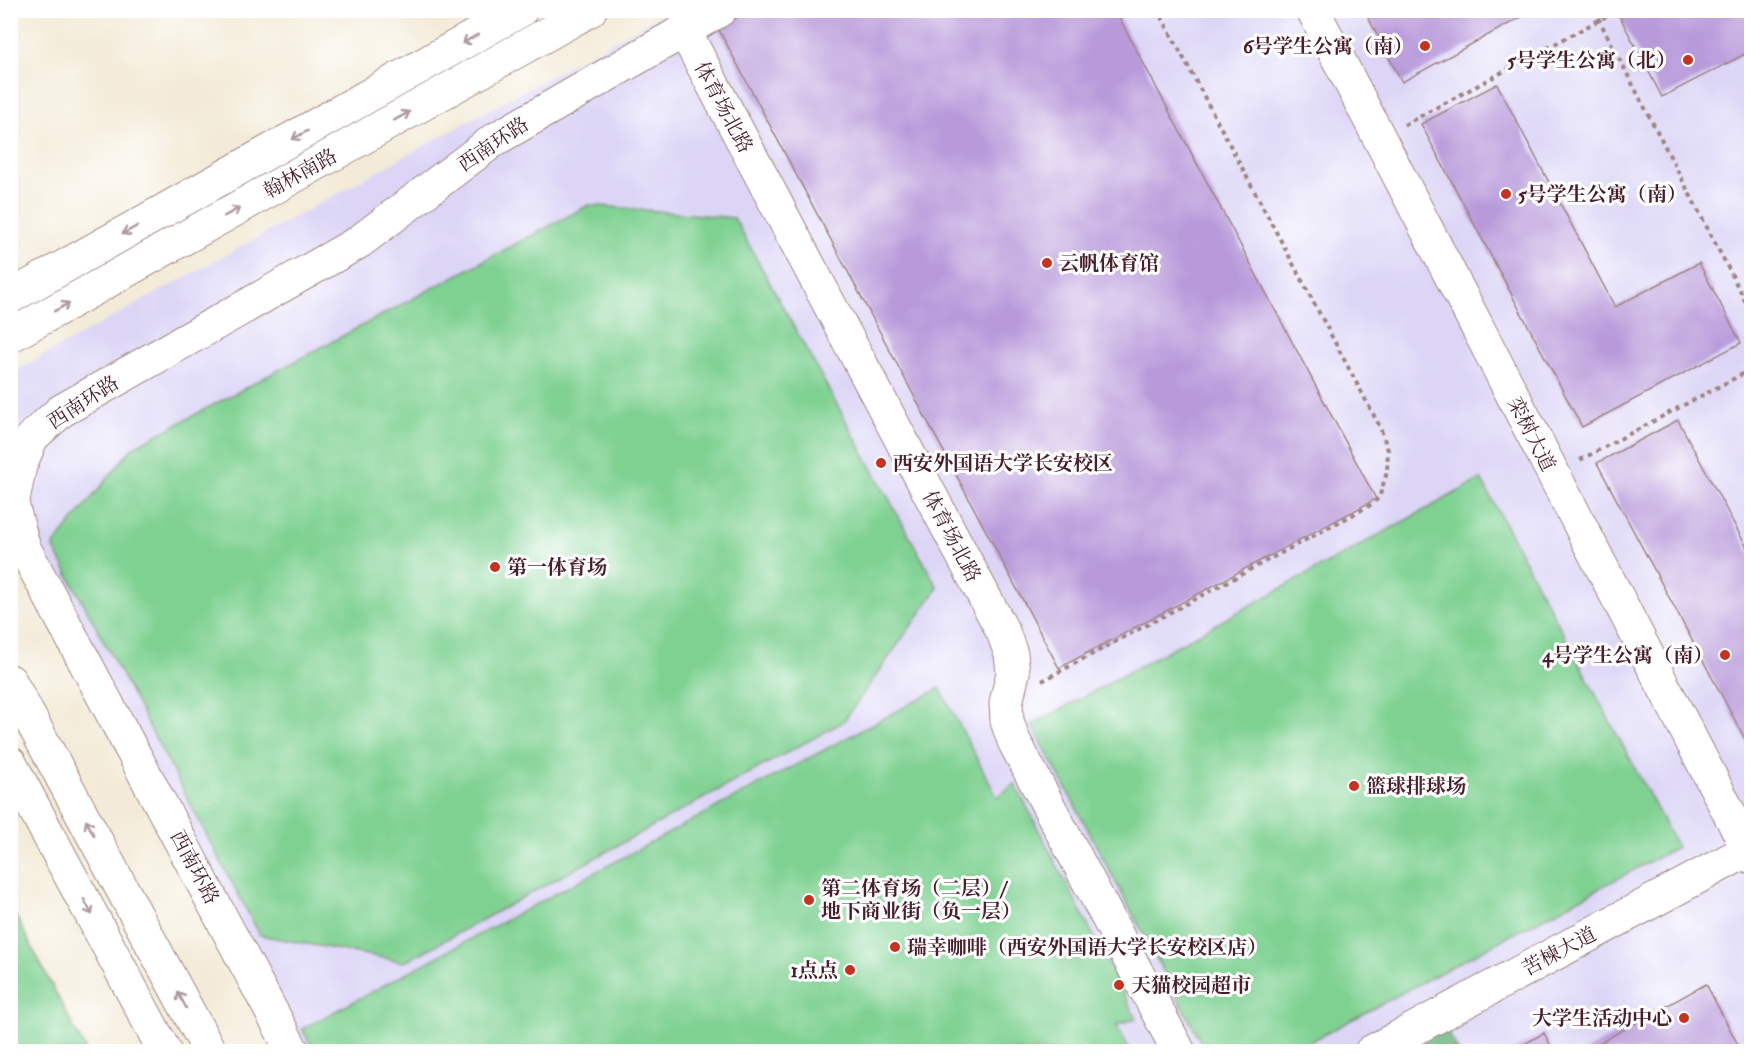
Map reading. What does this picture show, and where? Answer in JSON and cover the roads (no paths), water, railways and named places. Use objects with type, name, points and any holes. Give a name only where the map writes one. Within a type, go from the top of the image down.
[{"type":"street","name":"翰林南路","points":[[10,297],[521,10]]},
{"type":"street","name":"翰林南路","points":[[10,336],[590,10]]},
{"type":"street","name":"西南环路","points":[[293,1052],[24,548],[12,504],[20,466],[32,437],[61,411],[359,242],[494,140],[720,10]]},
{"type":"street","name":"栾树大道","points":[[1312,10],[1750,852]]},
{"type":"street","name":"体育场北路","points":[[684,30],[1003,632],[1011,654],[1013,673],[1006,703],[1007,721],[1014,741],[1179,1052]]},
{"type":"street","points":[[10,681],[210,1052]]},
{"type":"street","points":[[10,763],[165,1052]]},
{"type":"street","name":"苦楝大道","points":[[1371,1052],[1750,852]]},
{"type":"place","name":"6号学生公寓（南）","points":[[1425,46]]},
{"type":"place","name":"5号学生公寓（北）","points":[[1688,60]]},
{"type":"place","name":"5号学生公寓（南）","points":[[1506,194]]},
{"type":"place","name":"云帆体育馆","points":[[1047,263]]},
{"type":"place","name":"西安外国语大学长安校区","points":[[881,463]]},
{"type":"place","name":"第一体育场","points":[[495,567]]},
{"type":"place","name":"4号学生公寓（南）","points":[[1725,655]]},
{"type":"place","name":"篮球排球场","points":[[1354,786]]},
{"type":"place","name":"第二体育场（二层）/ 地下商业街（负一层）","points":[[809,900]]},
{"type":"place","name":"瑞幸咖啡（西安外国语大学长安校区店）","points":[[895,947]]},
{"type":"place","name":"1点点","points":[[850,970]]},
{"type":"place","name":"天猫校园超市","points":[[1119,985]]},
{"type":"place","name":"大学生活动中心","points":[[1684,1018]]}]
